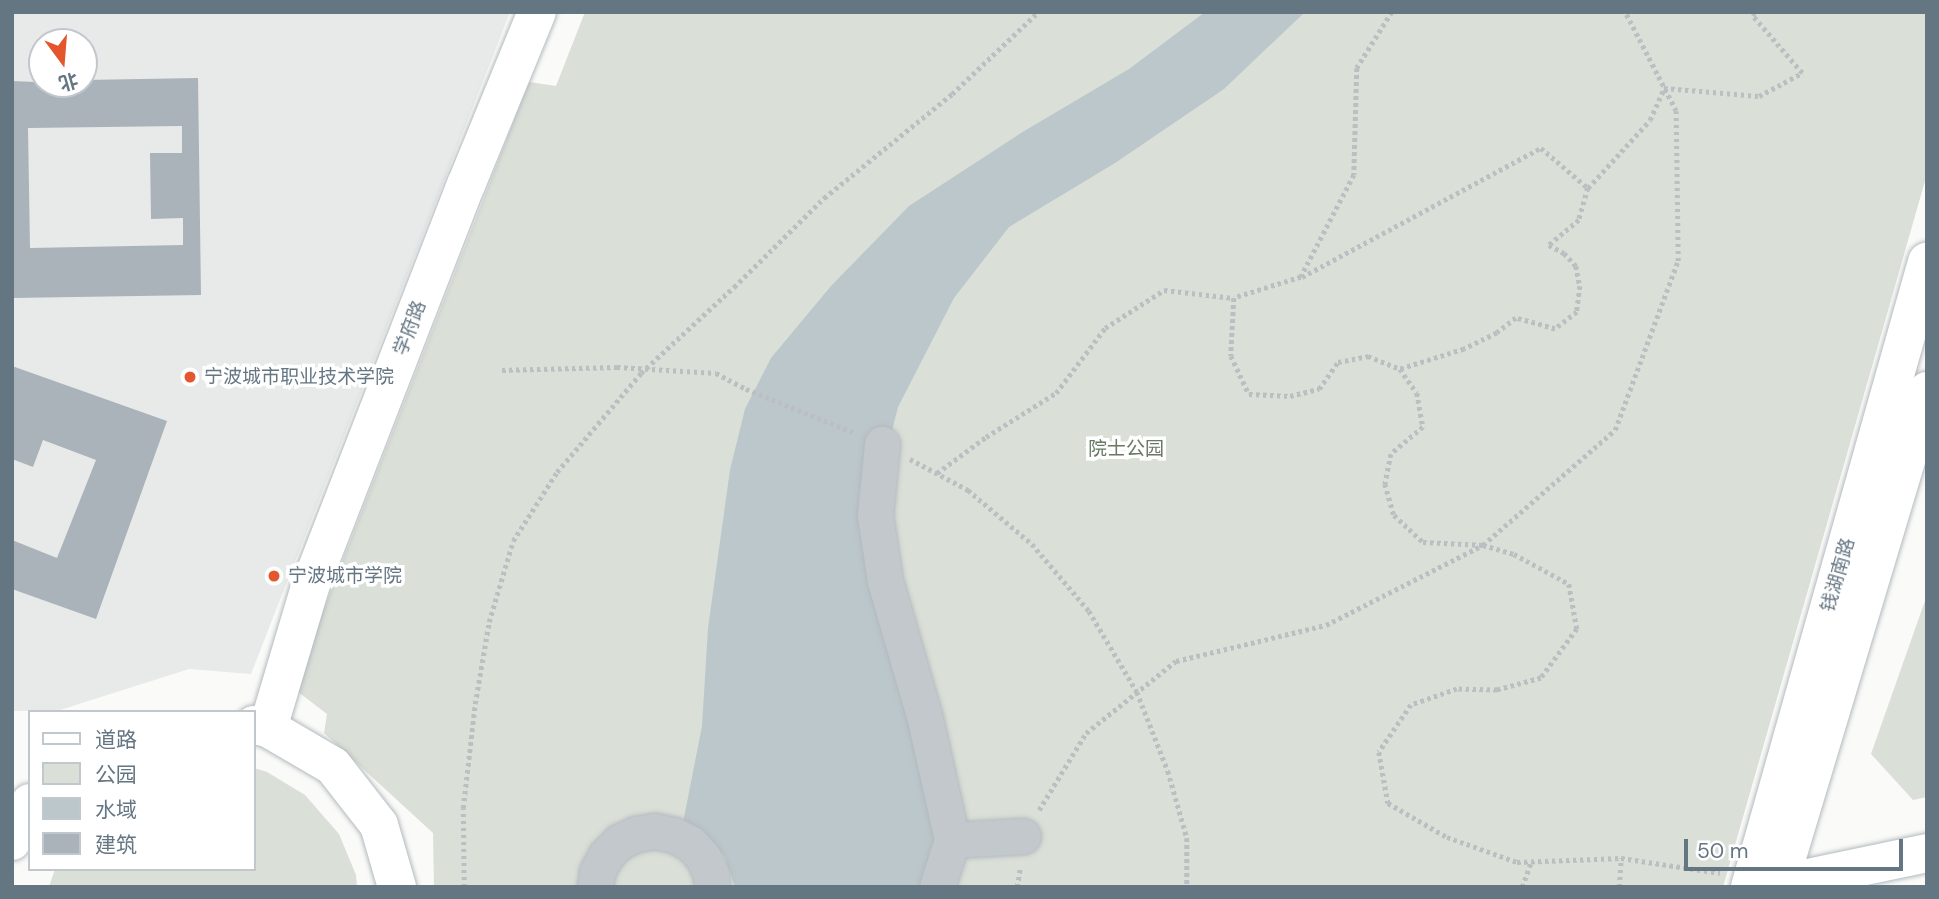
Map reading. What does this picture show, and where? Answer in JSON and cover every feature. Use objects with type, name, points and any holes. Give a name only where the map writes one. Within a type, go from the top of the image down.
[{"type":"street","name":"学府路","points":[[397,887],[379,825],[333,766],[261,726],[311,584],[466,185],[537,12]]},
{"type":"street","name":"钱湖南路","points":[[1765,884],[1927,262]]},
{"type":"street","name":"钱湖南路","points":[[1765,884],[1927,391]]},
{"type":"street","points":[[874,441],[875,515],[885,581],[925,719],[952,840],[937,887]]},
{"type":"street","points":[[12,841],[28,807]]},
{"type":"street","points":[[595,887],[597,872],[606,855],[619,842],[636,834],[655,831],[674,835],[690,843],[703,857],[711,874],[712,887]]},
{"type":"street","points":[[952,840],[1023,836]]},
{"type":"street","points":[[1765,884],[1927,853]]},
{"type":"path","points":[[464,887],[463,808],[475,704],[489,622],[513,541],[557,472],[645,369],[734,288],[824,198],[952,94],[1038,12]]},
{"type":"path","points":[[1301,277],[1354,175],[1357,68],[1392,12]]},
{"type":"path","points":[[1017,887],[1023,836],[1086,733],[1176,661],[1326,625],[1483,545],[1615,430],[1678,261],[1676,111],[1625,12]]},
{"type":"path","points":[[1664,88],[1759,96],[1802,73],[1752,15],[1755,12]]},
{"type":"path","points":[[1401,369],[1465,349],[1497,333],[1516,318],[1555,329],[1577,312],[1580,286],[1576,266],[1564,253],[1549,245],[1579,220],[1588,188],[1650,120],[1664,88]]},
{"type":"path","points":[[937,473],[986,437],[1056,393],[1105,328],[1164,290],[1234,298],[1301,277],[1541,148],[1588,188]]},
{"type":"path","points":[[1234,298],[1231,356],[1249,394],[1290,396],[1319,390],[1338,362],[1368,356],[1401,369],[1417,393],[1423,427],[1391,454],[1385,484],[1394,515],[1423,542],[1483,545],[1514,554],[1569,584],[1577,629],[1541,678],[1497,690],[1457,690],[1411,705],[1379,751],[1388,803],[1447,836],[1517,862],[1621,858],[1765,884]]},
{"type":"path","points":[[502,370],[645,369],[716,373],[746,389],[874,441],[968,489],[1032,544],[1089,611],[1136,692],[1168,771],[1187,838],[1187,887]]},
{"type":"path","points":[[1619,887],[1621,858]]},
{"type":"path","points":[[1522,887],[1531,862]]},
{"type":"shaded area","name":"宁波城市职业技术学院","points":[[12,12],[510,12],[251,674],[189,669],[60,710],[12,711]]},
{"type":"green space","name":"院士公园","points":[[585,12],[1927,12],[1927,174],[1723,887],[434,887],[433,833],[324,733],[327,714],[293,688],[529,82],[556,86]]},
{"type":"green space","points":[[1927,595],[1927,797],[1913,800],[1871,754]]},
{"type":"green space","points":[[256,769],[267,772],[305,795],[339,834],[356,875],[357,887],[49,887],[54,871],[256,871]]},
{"type":"water","points":[[1205,12],[1305,12],[1224,89],[1115,163],[1009,227],[954,298],[898,407],[878,487],[943,797],[939,887],[735,887],[724,856],[704,833],[682,828],[702,726],[708,628],[730,470],[745,409],[771,358],[831,286],[909,206],[1021,133],[1129,69]]},
{"type":"building","points":[[198,78],[201,295],[12,298],[12,81],[28,82],[28,98],[98,98],[98,80]],"holes":[[[182,126],[182,153],[150,153],[151,219],[183,218],[183,245],[30,248],[28,128]]]},
{"type":"building","points":[[12,366],[167,421],[96,619],[12,589],[12,540],[57,558],[96,460],[43,440],[33,467],[12,459]]},
{"type":"place","name":"宁波城市职业技术学院","points":[[190,377]]},
{"type":"place","name":"宁波城市学院","points":[[274,576]]}]
